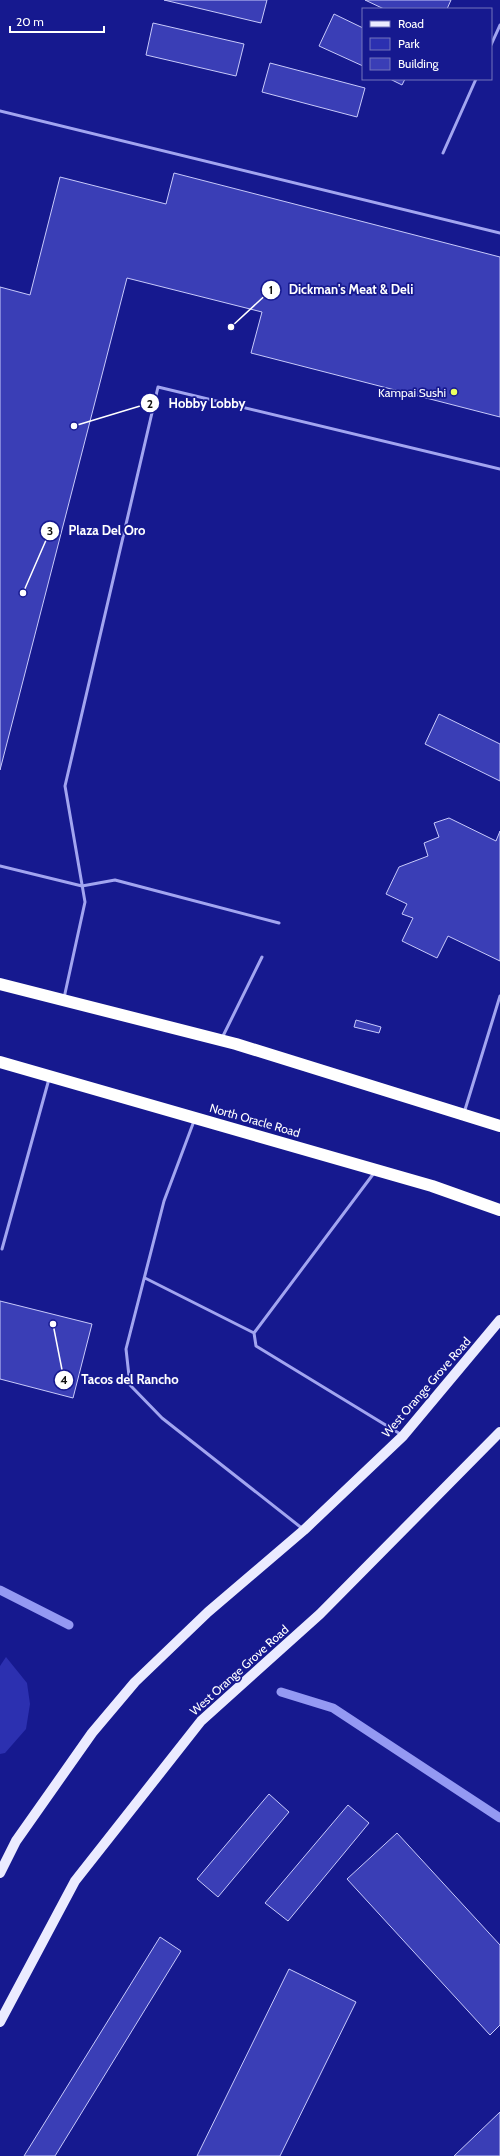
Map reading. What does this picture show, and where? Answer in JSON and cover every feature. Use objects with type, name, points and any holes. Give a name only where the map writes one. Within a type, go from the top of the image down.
[{"type":"highway","points":[[0,984],[222,1040],[500,1126]]},
{"type":"highway","name":"North Oracle Road","points":[[0,1062],[432,1186],[500,1210]]},
{"type":"main road","name":"West Orange Grove Road","points":[[0,1873],[16,1841],[92,1733],[135,1682],[208,1612],[304,1530],[404,1436],[500,1320]]},
{"type":"main road","name":"West Orange Grove Road","points":[[0,2022],[75,1881],[201,1721],[320,1614],[500,1432]]},
{"type":"lane","points":[[492,43],[500,25]]},
{"type":"lane","points":[[443,153],[476,80]]},
{"type":"lane","points":[[0,111],[500,233]]},
{"type":"lane","points":[[64,1000],[85,902],[65,786],[158,387],[500,469]]},
{"type":"lane","points":[[0,866],[82,886],[115,880],[279,923]]},
{"type":"lane","points":[[222,1040],[262,958]]},
{"type":"lane","points":[[464,1115],[500,996]]},
{"type":"lane","points":[[2,1249],[50,1076]]},
{"type":"lane","points":[[195,1117],[164,1200],[126,1349],[130,1385],[162,1418],[304,1530]]},
{"type":"lane","points":[[377,1170],[254,1333],[256,1346],[404,1436]]},
{"type":"lane","points":[[145,1278],[254,1333]]},
{"type":"green space","points":[[6,1657],[27,1683],[30,1704],[26,1729],[5,1753],[0,1754],[0,1666]]},
{"type":"building","points":[[164,0],[267,0],[261,23]]},
{"type":"building","points":[[365,0],[451,0],[447,8],[382,8]]},
{"type":"building","points":[[334,14],[362,28],[362,66],[319,46]]},
{"type":"building","points":[[153,23],[244,44],[236,76],[146,55]]},
{"type":"building","points":[[270,63],[365,88],[357,117],[262,92]]},
{"type":"building","points":[[392,80],[404,80],[402,85]]},
{"type":"building","points":[[174,173],[500,257],[500,417],[251,353],[262,312],[127,278],[0,770],[0,287],[30,295],[60,177],[166,204]]},
{"type":"building","points":[[439,714],[500,744],[500,781],[425,744]]},
{"type":"building","points":[[449,818],[496,841],[500,831],[500,961],[448,936],[437,958],[402,941],[413,918],[402,914],[407,904],[386,894],[399,867],[428,856],[424,843],[439,837],[434,823]]},
{"type":"building","points":[[356,1020],[381,1027],[379,1033],[354,1027]]},
{"type":"building","points":[[0,1301],[92,1324],[73,1398],[0,1379]]},
{"type":"building","points":[[269,1794],[289,1812],[218,1897],[197,1879]]},
{"type":"building","points":[[348,1805],[369,1823],[288,1921],[265,1903]]},
{"type":"building","points":[[397,1833],[500,1945],[500,2025],[490,2035],[347,1879]]},
{"type":"building","points":[[160,1937],[181,1951],[55,2156],[24,2156]]},
{"type":"building","points":[[289,1969],[356,2002],[280,2156],[197,2156]]},
{"type":"building","points":[[500,2112],[500,2156],[454,2156]]},
{"type":"waterway","points":[[0,1590],[69,1625]]},
{"type":"waterway","points":[[281,1692],[333,1708],[500,1818]]},
{"type":"place","name":"Dickman's Meat & Deli","points":[[231,327]]},
{"type":"place","name":"Kampai Sushi","points":[[454,392]]},
{"type":"place","name":"Hobby Lobby","points":[[74,426]]},
{"type":"place","name":"Plaza Del Oro","points":[[23,593]]},
{"type":"place","name":"Tacos del Rancho","points":[[53,1324]]}]
